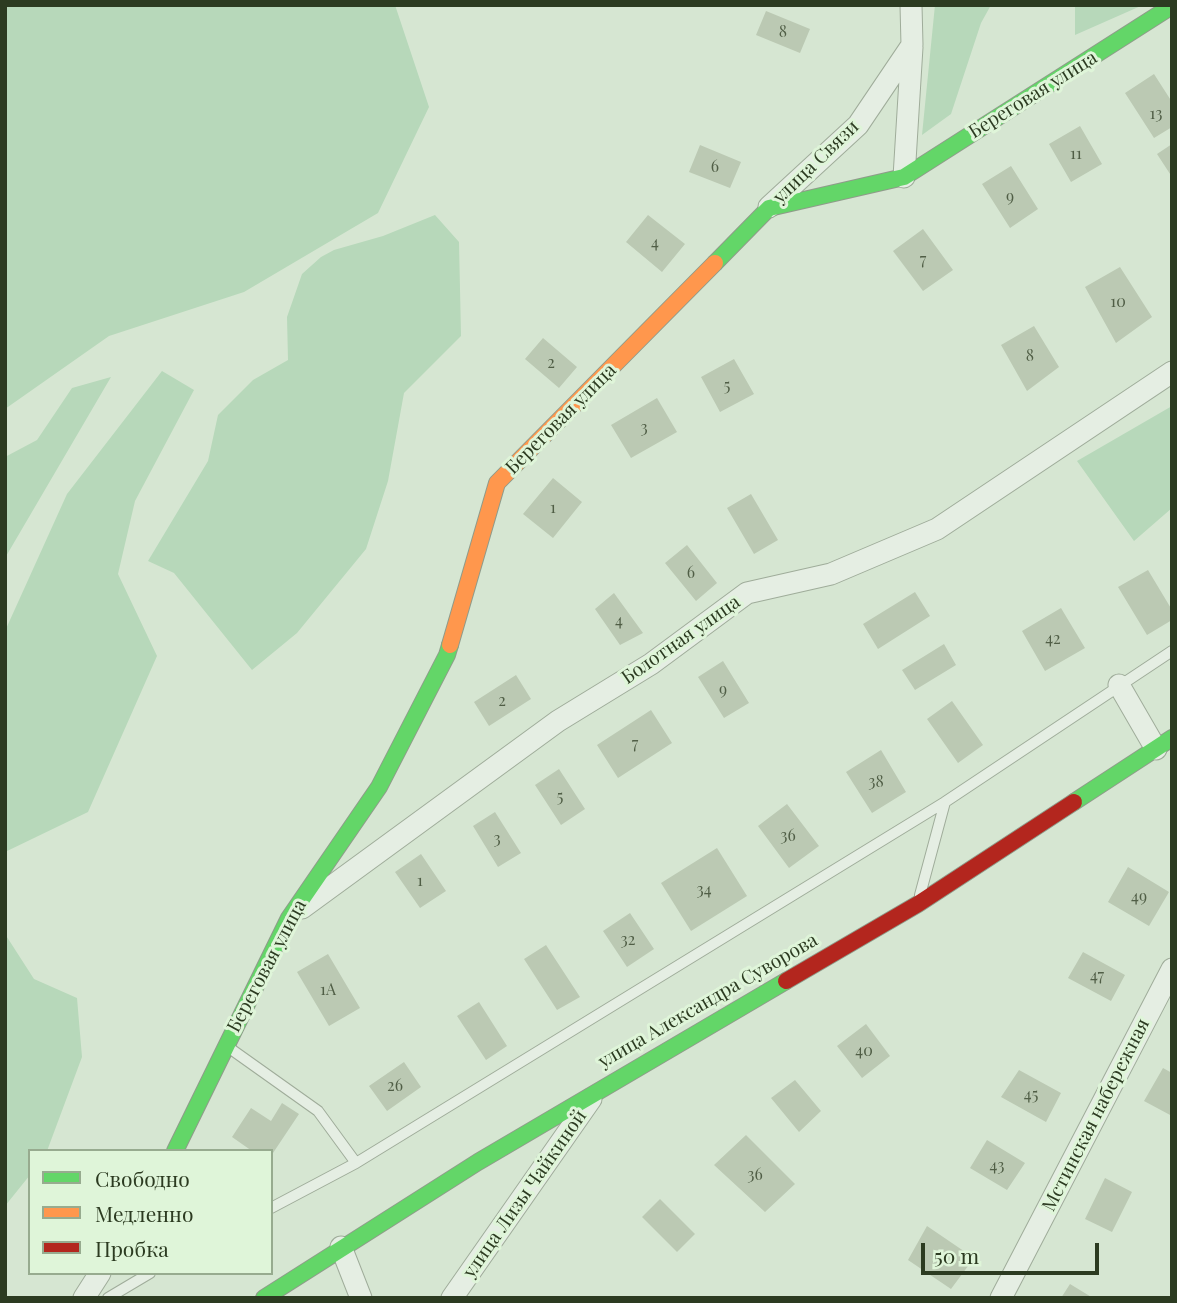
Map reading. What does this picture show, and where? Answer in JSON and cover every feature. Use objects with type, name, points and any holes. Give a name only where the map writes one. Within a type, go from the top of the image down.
[{"type":"street","points":[[904,177],[912,45],[911,5]]},
{"type":"street","name":"Береговая улица","points":[[176,1149],[289,918],[379,787],[447,655],[497,484],[769,208],[904,177],[1172,6]]},
{"type":"street","name":"улица Связи","points":[[769,208],[858,125],[912,45]]},
{"type":"street","name":"Болотная улица","points":[[289,918],[558,721],[650,664],[747,593],[831,574],[937,529],[1172,372]]},
{"type":"street","points":[[1119,685],[1164,744]]},
{"type":"street","name":"улица Александра Суворова","points":[[264,1298],[341,1247],[598,1090],[918,904],[1164,744]]},
{"type":"street","name":"Мстинская набережная","points":[[1001,1298],[1172,969]]},
{"type":"street","name":"улица Лизы Чайкиной","points":[[452,1298],[598,1090]]},
{"type":"street","points":[[341,1247],[361,1298]]},
{"type":"street","points":[[84,1298],[99,1275]]},
{"type":"lane","points":[[273,1207],[356,1163],[945,802],[1172,651]]},
{"type":"lane","points":[[918,904],[945,802]]},
{"type":"lane","points":[[225,1046],[318,1111],[356,1163]]},
{"type":"lane","points":[[108,1298],[147,1275]]},
{"type":"green space","points":[[5,5],[395,5],[429,107],[378,213],[244,292],[109,336],[5,409]]},
{"type":"green space","points":[[935,5],[991,5],[981,23],[951,114],[922,135]]},
{"type":"green space","points":[[1075,5],[1143,5],[1075,35]]},
{"type":"green space","points":[[435,215],[459,242],[461,336],[404,393],[388,481],[366,549],[297,633],[252,670],[174,573],[148,561],[208,461],[218,415],[253,380],[288,360],[287,317],[302,274],[321,257],[334,250],[383,236]]},
{"type":"green space","points":[[162,371],[194,390],[135,501],[118,574],[157,656],[88,812],[5,852],[5,631],[67,494]]},
{"type":"green space","points":[[111,377],[5,558],[5,457],[37,440],[72,388]]},
{"type":"green space","points":[[1172,406],[1172,508],[1134,541],[1077,461]]},
{"type":"green space","points":[[5,934],[34,979],[77,998],[82,1057],[48,1149],[28,1149],[28,1177],[5,1206]]},
{"type":"building","points":[[766,11],[810,29],[800,53],[756,35]]},
{"type":"building","points":[[1154,74],[1172,102],[1172,127],[1154,138],[1125,93]]},
{"type":"building","points":[[1080,126],[1102,164],[1071,182],[1049,144]]},
{"type":"building","points":[[1172,144],[1172,177],[1157,154]]},
{"type":"building","points":[[700,145],[741,162],[730,188],[689,172]]},
{"type":"building","points":[[1011,166],[1038,209],[1010,228],[982,184]]},
{"type":"building","points":[[648,215],[685,244],[662,272],[626,242]]},
{"type":"building","points":[[923,229],[953,270],[923,291],[893,251]]},
{"type":"building","points":[[1120,267],[1152,317],[1116,343],[1085,287]]},
{"type":"building","points":[[1034,326],[1059,367],[1027,391],[1001,345]]},
{"type":"building","points":[[543,338],[577,367],[559,388],[525,359]]},
{"type":"building","points":[[734,359],[754,394],[720,412],[701,377]]},
{"type":"building","points":[[657,398],[677,432],[631,458],[611,425]]},
{"type":"building","points":[[553,478],[582,502],[553,538],[523,514]]},
{"type":"building","points":[[751,494],[778,540],[754,554],[727,508]]},
{"type":"building","points":[[687,545],[717,583],[696,601],[665,563]]},
{"type":"building","points":[[1148,570],[1172,610],[1172,620],[1147,635],[1118,587]]},
{"type":"building","points":[[915,592],[930,616],[878,649],[863,624]]},
{"type":"building","points":[[614,593],[643,633],[620,645],[595,609]]},
{"type":"building","points":[[1061,608],[1085,648],[1045,671],[1022,631]]},
{"type":"building","points":[[944,644],[956,665],[915,690],[902,670]]},
{"type":"building","points":[[723,661],[749,703],[724,718],[698,677]]},
{"type":"building","points":[[516,675],[531,699],[489,726],[474,702]]},
{"type":"building","points":[[952,701],[983,745],[958,763],[927,719]]},
{"type":"building","points":[[651,710],[672,743],[618,778],[597,745]]},
{"type":"building","points":[[881,750],[906,792],[872,813],[846,772]]},
{"type":"building","points":[[559,769],[585,809],[561,825],[535,785]]},
{"type":"building","points":[[787,804],[819,846],[789,868],[758,826]]},
{"type":"building","points":[[495,812],[521,853],[498,867],[473,826]]},
{"type":"building","points":[[717,848],[747,896],[691,931],[661,883]]},
{"type":"building","points":[[421,854],[446,891],[420,908],[395,872]]},
{"type":"building","points":[[1128,867],[1169,892],[1149,926],[1108,902]]},
{"type":"building","points":[[630,913],[654,949],[627,967],[603,931]]},
{"type":"building","points":[[546,945],[580,997],[557,1010],[524,959]]},
{"type":"building","points":[[1083,952],[1125,975],[1111,1001],[1068,978]]},
{"type":"building","points":[[328,954],[360,1008],[329,1026],[297,972]]},
{"type":"building","points":[[479,1002],[507,1046],[486,1060],[457,1016]]},
{"type":"building","points":[[866,1024],[890,1056],[862,1078],[837,1046]]},
{"type":"building","points":[[404,1062],[421,1087],[387,1111],[369,1086]]},
{"type":"building","points":[[1163,1068],[1172,1073],[1172,1116],[1144,1101]]},
{"type":"building","points":[[1019,1070],[1061,1093],[1046,1122],[1001,1097]]},
{"type":"building","points":[[795,1080],[821,1111],[799,1132],[771,1098]]},
{"type":"building","points":[[282,1103],[299,1114],[273,1153],[273,1149],[249,1149],[232,1137],[251,1108],[271,1121]]},
{"type":"building","points":[[746,1135],[795,1184],[765,1212],[714,1165]]},
{"type":"building","points":[[987,1140],[1025,1163],[1007,1190],[970,1168]]},
{"type":"building","points":[[1105,1178],[1132,1192],[1112,1232],[1085,1219]]},
{"type":"building","points":[[660,1199],[695,1234],[677,1252],[642,1217]]},
{"type":"building","points":[[927,1226],[974,1258],[951,1289],[908,1260]]},
{"type":"building","points":[[1070,1284],[1093,1298],[1061,1298]]},
{"type":"traffic: fast","points":[[715,263],[769,208],[904,177],[1172,6]]},
{"type":"traffic: fast","points":[[176,1149],[289,918],[379,787],[450,645]]},
{"type":"traffic: fast","points":[[1074,802],[1172,738]]},
{"type":"traffic: fast","points":[[264,1298],[478,1162],[786,981]]},
{"type":"traffic: slow","points":[[450,645],[497,483],[715,263]]},
{"type":"traffic: jam","points":[[786,981],[918,904],[1074,802]]}]
